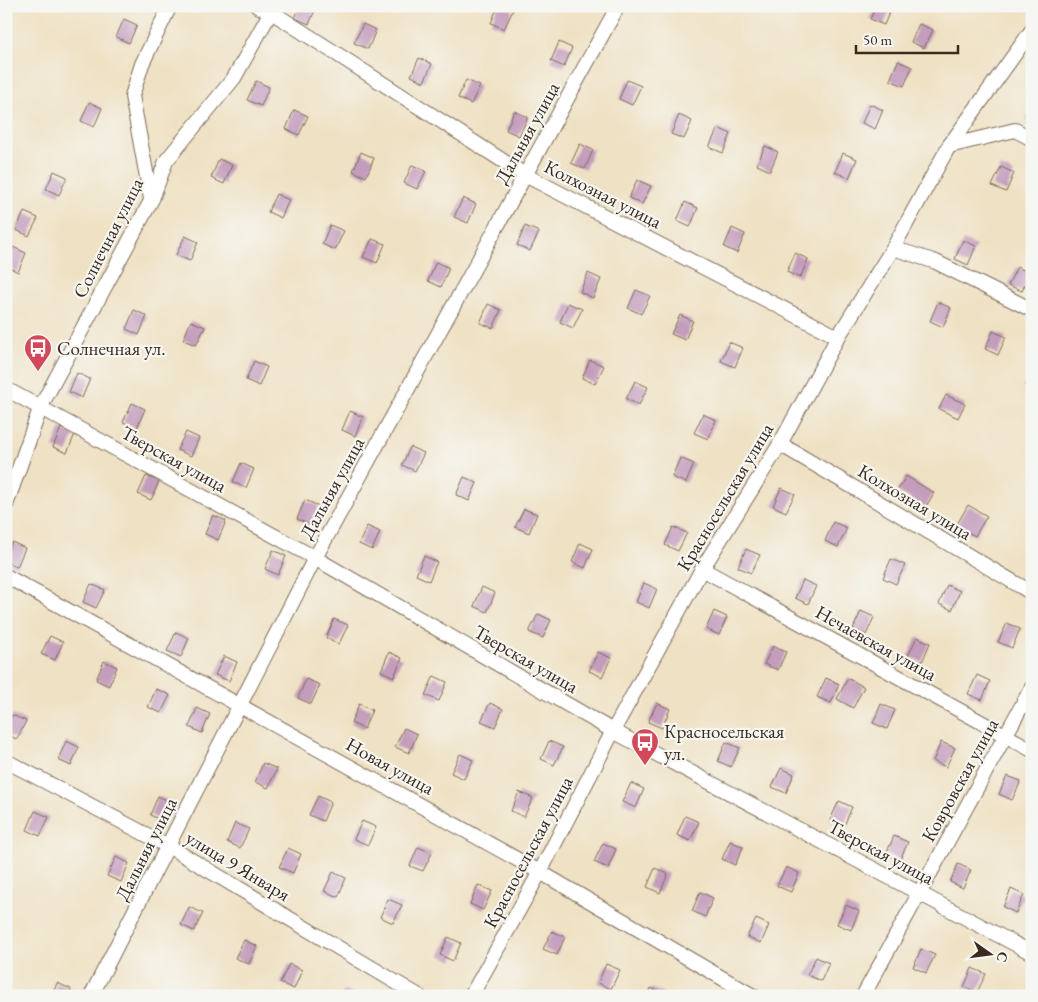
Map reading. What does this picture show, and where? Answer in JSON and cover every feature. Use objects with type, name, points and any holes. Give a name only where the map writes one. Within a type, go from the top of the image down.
[{"type":"street","points":[[152,199],[132,96],[142,64],[170,6]]},
{"type":"street","name":"Дальняя улица","points":[[91,996],[314,558],[618,6]]},
{"type":"street","name":"Солнечная улица","points":[[6,505],[40,406],[152,199],[166,161],[234,78],[267,8]]},
{"type":"street","name":"Колхозная улица","points":[[267,8],[525,175],[838,337]]},
{"type":"street","name":"Красносельская улица","points":[[471,996],[540,872],[613,731],[702,569],[780,444],[838,337],[893,248],[949,146],[1032,30]]},
{"type":"street","points":[[949,146],[1015,130],[1032,139]]},
{"type":"street","points":[[893,248],[936,262],[1032,310]]},
{"type":"street","name":"Тверская улица","points":[[6,389],[314,558],[613,731],[1032,953]]},
{"type":"street","name":"Колхозная улица","points":[[780,444],[1032,593]]},
{"type":"street","name":"Нечаевская улица","points":[[702,569],[1032,750]]},
{"type":"street","name":"Новая улица","points":[[6,576],[241,704],[540,872],[753,996]]},
{"type":"street","name":"Ковровская улица","points":[[863,996],[1032,686]]},
{"type":"street","name":"улица 9 Января","points":[[6,761],[168,846],[419,996]]},
{"type":"building","points":[[300,6],[317,6],[309,24],[295,18]]},
{"type":"building","points":[[498,6],[513,10],[504,29],[491,23]]},
{"type":"building","points":[[876,6],[892,6],[884,25],[870,19]]},
{"type":"building","points":[[124,19],[137,25],[129,43],[116,37]]},
{"type":"building","points":[[363,24],[376,30],[368,49],[354,43]]},
{"type":"building","points":[[919,24],[933,30],[924,48],[911,42]]},
{"type":"building","points":[[559,42],[572,48],[564,67],[551,61]]},
{"type":"building","points":[[419,58],[432,64],[424,82],[411,76]]},
{"type":"building","points":[[898,61],[912,67],[904,86],[890,80]]},
{"type":"building","points":[[466,80],[480,86],[471,104],[458,98]]},
{"type":"building","points":[[627,80],[641,86],[632,105],[619,99]]},
{"type":"building","points":[[256,81],[269,87],[261,106],[247,100]]},
{"type":"building","points":[[89,102],[102,108],[94,127],[81,121]]},
{"type":"building","points":[[870,104],[883,110],[875,129],[862,123]]},
{"type":"building","points":[[1032,107],[1032,124],[1025,121]]},
{"type":"building","points":[[294,110],[308,116],[299,135],[286,129]]},
{"type":"building","points":[[514,111],[528,117],[519,136],[506,130]]},
{"type":"building","points":[[679,115],[692,121],[684,139],[671,134]]},
{"type":"building","points":[[718,128],[731,134],[723,153],[709,147]]},
{"type":"building","points":[[580,144],[593,150],[585,169],[571,163]]},
{"type":"building","points":[[765,146],[778,152],[770,171],[757,165]]},
{"type":"building","points":[[361,152],[374,158],[366,177],[353,171]]},
{"type":"building","points":[[843,153],[857,159],[849,178],[835,172]]},
{"type":"building","points":[[219,159],[232,165],[224,184],[211,178]]},
{"type":"building","points":[[412,165],[426,171],[417,189],[404,183]]},
{"type":"building","points":[[1001,167],[1014,173],[1006,192],[992,186]]},
{"type":"building","points":[[54,171],[67,177],[59,195],[46,189]]},
{"type":"building","points":[[637,180],[651,186],[642,204],[629,198]]},
{"type":"building","points":[[276,194],[289,200],[281,218],[268,212]]},
{"type":"building","points":[[463,198],[476,204],[468,223],[454,217]]},
{"type":"building","points":[[685,202],[698,208],[690,227],[677,221]]},
{"type":"building","points":[[24,212],[38,218],[29,236],[16,230]]},
{"type":"building","points":[[330,225],[344,231],[335,250],[322,244]]},
{"type":"building","points":[[525,226],[539,232],[530,251],[517,245]]},
{"type":"building","points":[[732,228],[745,234],[737,253],[724,247]]},
{"type":"building","points":[[185,236],[198,242],[190,261],[176,255]]},
{"type":"building","points":[[372,239],[385,244],[377,263],[363,257]]},
{"type":"building","points":[[963,240],[976,246],[968,265],[955,259]]},
{"type":"building","points":[[13,247],[26,253],[18,272],[6,266]]},
{"type":"building","points":[[795,253],[808,259],[800,278],[787,272]]},
{"type":"building","points":[[436,262],[449,268],[441,287],[428,281]]},
{"type":"building","points":[[1017,267],[1030,273],[1022,291],[1008,285]]},
{"type":"building","points":[[588,273],[601,279],[593,298],[580,292]]},
{"type":"building","points":[[636,290],[650,296],[641,314],[628,308]]},
{"type":"building","points":[[938,302],[951,308],[943,327],[930,321]]},
{"type":"building","points":[[568,303],[582,309],[573,328],[560,322]]},
{"type":"building","points":[[488,304],[501,310],[493,328],[480,323]]},
{"type":"building","points":[[134,310],[147,316],[139,335],[126,329]]},
{"type":"building","points":[[680,315],[693,321],[685,340],[671,334]]},
{"type":"building","points":[[191,321],[205,327],[196,345],[183,340]]},
{"type":"building","points":[[993,331],[1006,337],[998,355],[985,349]]},
{"type":"building","points":[[729,342],[743,348],[735,367],[721,361]]},
{"type":"building","points":[[590,360],[604,366],[595,384],[582,378]]},
{"type":"building","points":[[254,361],[267,367],[259,386],[246,380]]},
{"type":"building","points":[[77,373],[90,379],[82,398],[69,392]]},
{"type":"building","points":[[1032,374],[1032,389],[1025,386]]},
{"type":"building","points":[[635,381],[648,387],[639,405],[626,399]]},
{"type":"building","points":[[946,395],[965,404],[958,418],[939,409]]},
{"type":"building","points":[[132,403],[145,409],[137,428],[123,422]]},
{"type":"building","points":[[350,411],[363,417],[355,436],[342,430]]},
{"type":"building","points":[[703,414],[716,420],[708,439],[694,433]]},
{"type":"building","points":[[61,428],[75,434],[67,453],[53,447]]},
{"type":"building","points":[[186,432],[199,438],[191,456],[177,450]]},
{"type":"building","points":[[410,447],[424,453],[415,471],[402,465]]},
{"type":"building","points":[[680,458],[694,464],[686,483],[672,477]]},
{"type":"building","points":[[241,463],[254,469],[246,488],[233,482]]},
{"type":"building","points":[[146,476],[159,481],[151,500],[138,494]]},
{"type":"building","points":[[906,476],[934,493],[925,508],[897,491]]},
{"type":"building","points":[[464,477],[477,483],[469,501],[456,495]]},
{"type":"building","points":[[781,488],[795,494],[786,512],[773,506]]},
{"type":"building","points":[[305,500],[319,506],[310,525],[297,519]]},
{"type":"building","points":[[968,505],[987,516],[975,536],[956,526]]},
{"type":"building","points":[[524,509],[537,514],[529,533],[515,527]]},
{"type":"building","points":[[213,515],[226,521],[218,540],[205,534]]},
{"type":"building","points":[[833,522],[847,528],[838,547],[825,541]]},
{"type":"building","points":[[367,526],[380,532],[372,550],[359,544]]},
{"type":"building","points":[[673,527],[687,533],[678,551],[665,545]]},
{"type":"building","points":[[12,542],[25,548],[17,567],[6,562],[6,554]]},
{"type":"building","points":[[580,543],[593,549],[585,568],[572,562]]},
{"type":"building","points":[[746,549],[760,555],[751,573],[738,567]]},
{"type":"building","points":[[273,550],[286,556],[278,575],[265,569]]},
{"type":"building","points":[[424,556],[437,562],[429,581],[416,575]]},
{"type":"building","points":[[891,559],[905,565],[896,584],[883,578]]},
{"type":"building","points":[[803,580],[816,586],[808,604],[795,598]]},
{"type":"building","points":[[644,583],[657,589],[649,608],[636,602]]},
{"type":"building","points":[[91,584],[105,590],[96,608],[83,602]]},
{"type":"building","points":[[947,585],[960,591],[952,610],[939,604]]},
{"type":"building","points":[[482,587],[495,593],[487,612],[474,606]]},
{"type":"building","points":[[714,611],[727,617],[719,635],[706,629]]},
{"type":"building","points":[[861,611],[874,617],[866,635],[853,629]]},
{"type":"building","points":[[538,614],[551,620],[543,638],[529,632]]},
{"type":"building","points":[[334,619],[348,625],[339,644],[326,638]]},
{"type":"building","points":[[1007,623],[1020,629],[1012,648],[998,642]]},
{"type":"building","points":[[176,632],[189,638],[181,657],[167,651]]},
{"type":"building","points":[[50,636],[63,642],[55,660],[41,654]]},
{"type":"building","points":[[917,637],[930,643],[922,662],[908,656]]},
{"type":"building","points":[[773,646],[786,652],[778,670],[764,664]]},
{"type":"building","points":[[389,652],[402,658],[394,677],[381,671]]},
{"type":"building","points":[[598,652],[611,658],[602,677],[589,671]]},
{"type":"building","points":[[224,656],[237,662],[229,681],[215,675]]},
{"type":"building","points":[[104,661],[117,667],[109,686],[96,680]]},
{"type":"building","points":[[977,675],[990,681],[982,700],[968,694]]},
{"type":"building","points":[[434,676],[447,682],[439,701],[425,695]]},
{"type":"building","points":[[826,678],[839,684],[831,703],[817,697]]},
{"type":"building","points":[[848,678],[864,687],[853,708],[837,699]]},
{"type":"building","points":[[306,679],[320,685],[311,704],[298,698]]},
{"type":"building","points":[[156,689],[170,695],[161,713],[148,707]]},
{"type":"building","points":[[490,703],[503,709],[495,727],[481,721]]},
{"type":"building","points":[[657,703],[670,709],[662,728],[648,722]]},
{"type":"building","points":[[359,704],[372,710],[364,729],[351,723]]},
{"type":"building","points":[[881,704],[895,710],[887,729],[873,723]]},
{"type":"building","points":[[197,708],[210,714],[202,733],[189,727]]},
{"type":"building","points":[[12,715],[26,721],[17,739],[6,735],[6,728]]},
{"type":"building","points":[[404,728],[417,734],[409,753],[395,747]]},
{"type":"building","points":[[66,741],[79,747],[71,766],[58,760]]},
{"type":"building","points":[[549,741],[563,747],[554,765],[541,759]]},
{"type":"building","points":[[726,742],[740,748],[731,767],[718,761]]},
{"type":"building","points":[[941,742],[955,748],[946,767],[933,761]]},
{"type":"building","points":[[460,754],[473,760],[464,779],[451,773]]},
{"type":"building","points":[[263,763],[277,769],[268,788],[255,782]]},
{"type":"building","points":[[781,768],[794,774],[786,793],[772,787]]},
{"type":"building","points":[[1007,776],[1021,781],[1012,800],[999,794]]},
{"type":"building","points":[[631,783],[644,789],[636,808],[622,802]]},
{"type":"building","points":[[519,792],[533,798],[524,817],[511,811]]},
{"type":"building","points":[[158,796],[171,802],[163,821],[150,815]]},
{"type":"building","points":[[318,796],[331,802],[323,821],[309,815]]},
{"type":"building","points":[[839,801],[852,807],[844,826],[830,820]]},
{"type":"building","points":[[35,811],[49,817],[40,836],[27,830]]},
{"type":"building","points":[[685,816],[699,822],[690,841],[677,835]]},
{"type":"building","points":[[362,821],[376,827],[368,845],[354,839]]},
{"type":"building","points":[[235,823],[249,829],[240,848],[227,842]]},
{"type":"building","points":[[894,836],[908,842],[900,860],[886,854]]},
{"type":"building","points":[[730,841],[743,847],[735,865],[722,859]]},
{"type":"building","points":[[603,843],[616,849],[608,868],[594,862]]},
{"type":"building","points":[[418,847],[432,853],[423,871],[410,866]]},
{"type":"building","points":[[288,848],[301,854],[293,873],[279,867]]},
{"type":"building","points":[[116,857],[129,863],[121,882],[107,876]]},
{"type":"building","points":[[958,864],[971,870],[963,888],[950,882]]},
{"type":"building","points":[[786,867],[799,873],[791,892],[777,886]]},
{"type":"building","points":[[655,868],[668,874],[660,893],[647,887]]},
{"type":"building","points":[[333,872],[346,878],[338,897],[324,891]]},
{"type":"building","points":[[478,885],[492,891],[483,910],[470,904]]},
{"type":"building","points":[[1011,889],[1024,895],[1016,913],[1003,907]]},
{"type":"building","points":[[700,892],[713,898],[705,917],[692,911]]},
{"type":"building","points":[[388,899],[402,905],[393,923],[380,917]]},
{"type":"building","points":[[846,905],[859,911],[851,930],[837,924]]},
{"type":"building","points":[[189,907],[203,913],[194,931],[181,925]]},
{"type":"building","points":[[756,919],[769,925],[761,943],[747,937]]},
{"type":"building","points":[[552,931],[565,937],[557,955],[543,949]]},
{"type":"building","points":[[448,937],[461,943],[453,961],[440,955]]},
{"type":"building","points":[[244,940],[257,946],[249,964],[235,958]]},
{"type":"building","points":[[921,949],[935,955],[926,973],[913,967]]},
{"type":"building","points":[[816,957],[829,963],[821,981],[807,975]]},
{"type":"building","points":[[289,964],[302,970],[294,989],[280,983]]},
{"type":"building","points":[[606,964],[620,970],[611,989],[598,983]]},
{"type":"building","points":[[972,968],[986,974],[977,992],[964,987]]},
{"type":"building","points":[[57,983],[71,989],[68,996],[52,996]]},
{"type":"building","points":[[651,988],[664,994],[664,996],[648,996]]},
{"type":"building","points":[[344,990],[357,996],[342,996]]},
{"type":"building","points":[[524,991],[534,996],[522,996]]},
{"type":"place","name":"Солнечная ул.","points":[[38,372]]},
{"type":"place","name":"Красносельская ул.","points":[[645,766]]}]
